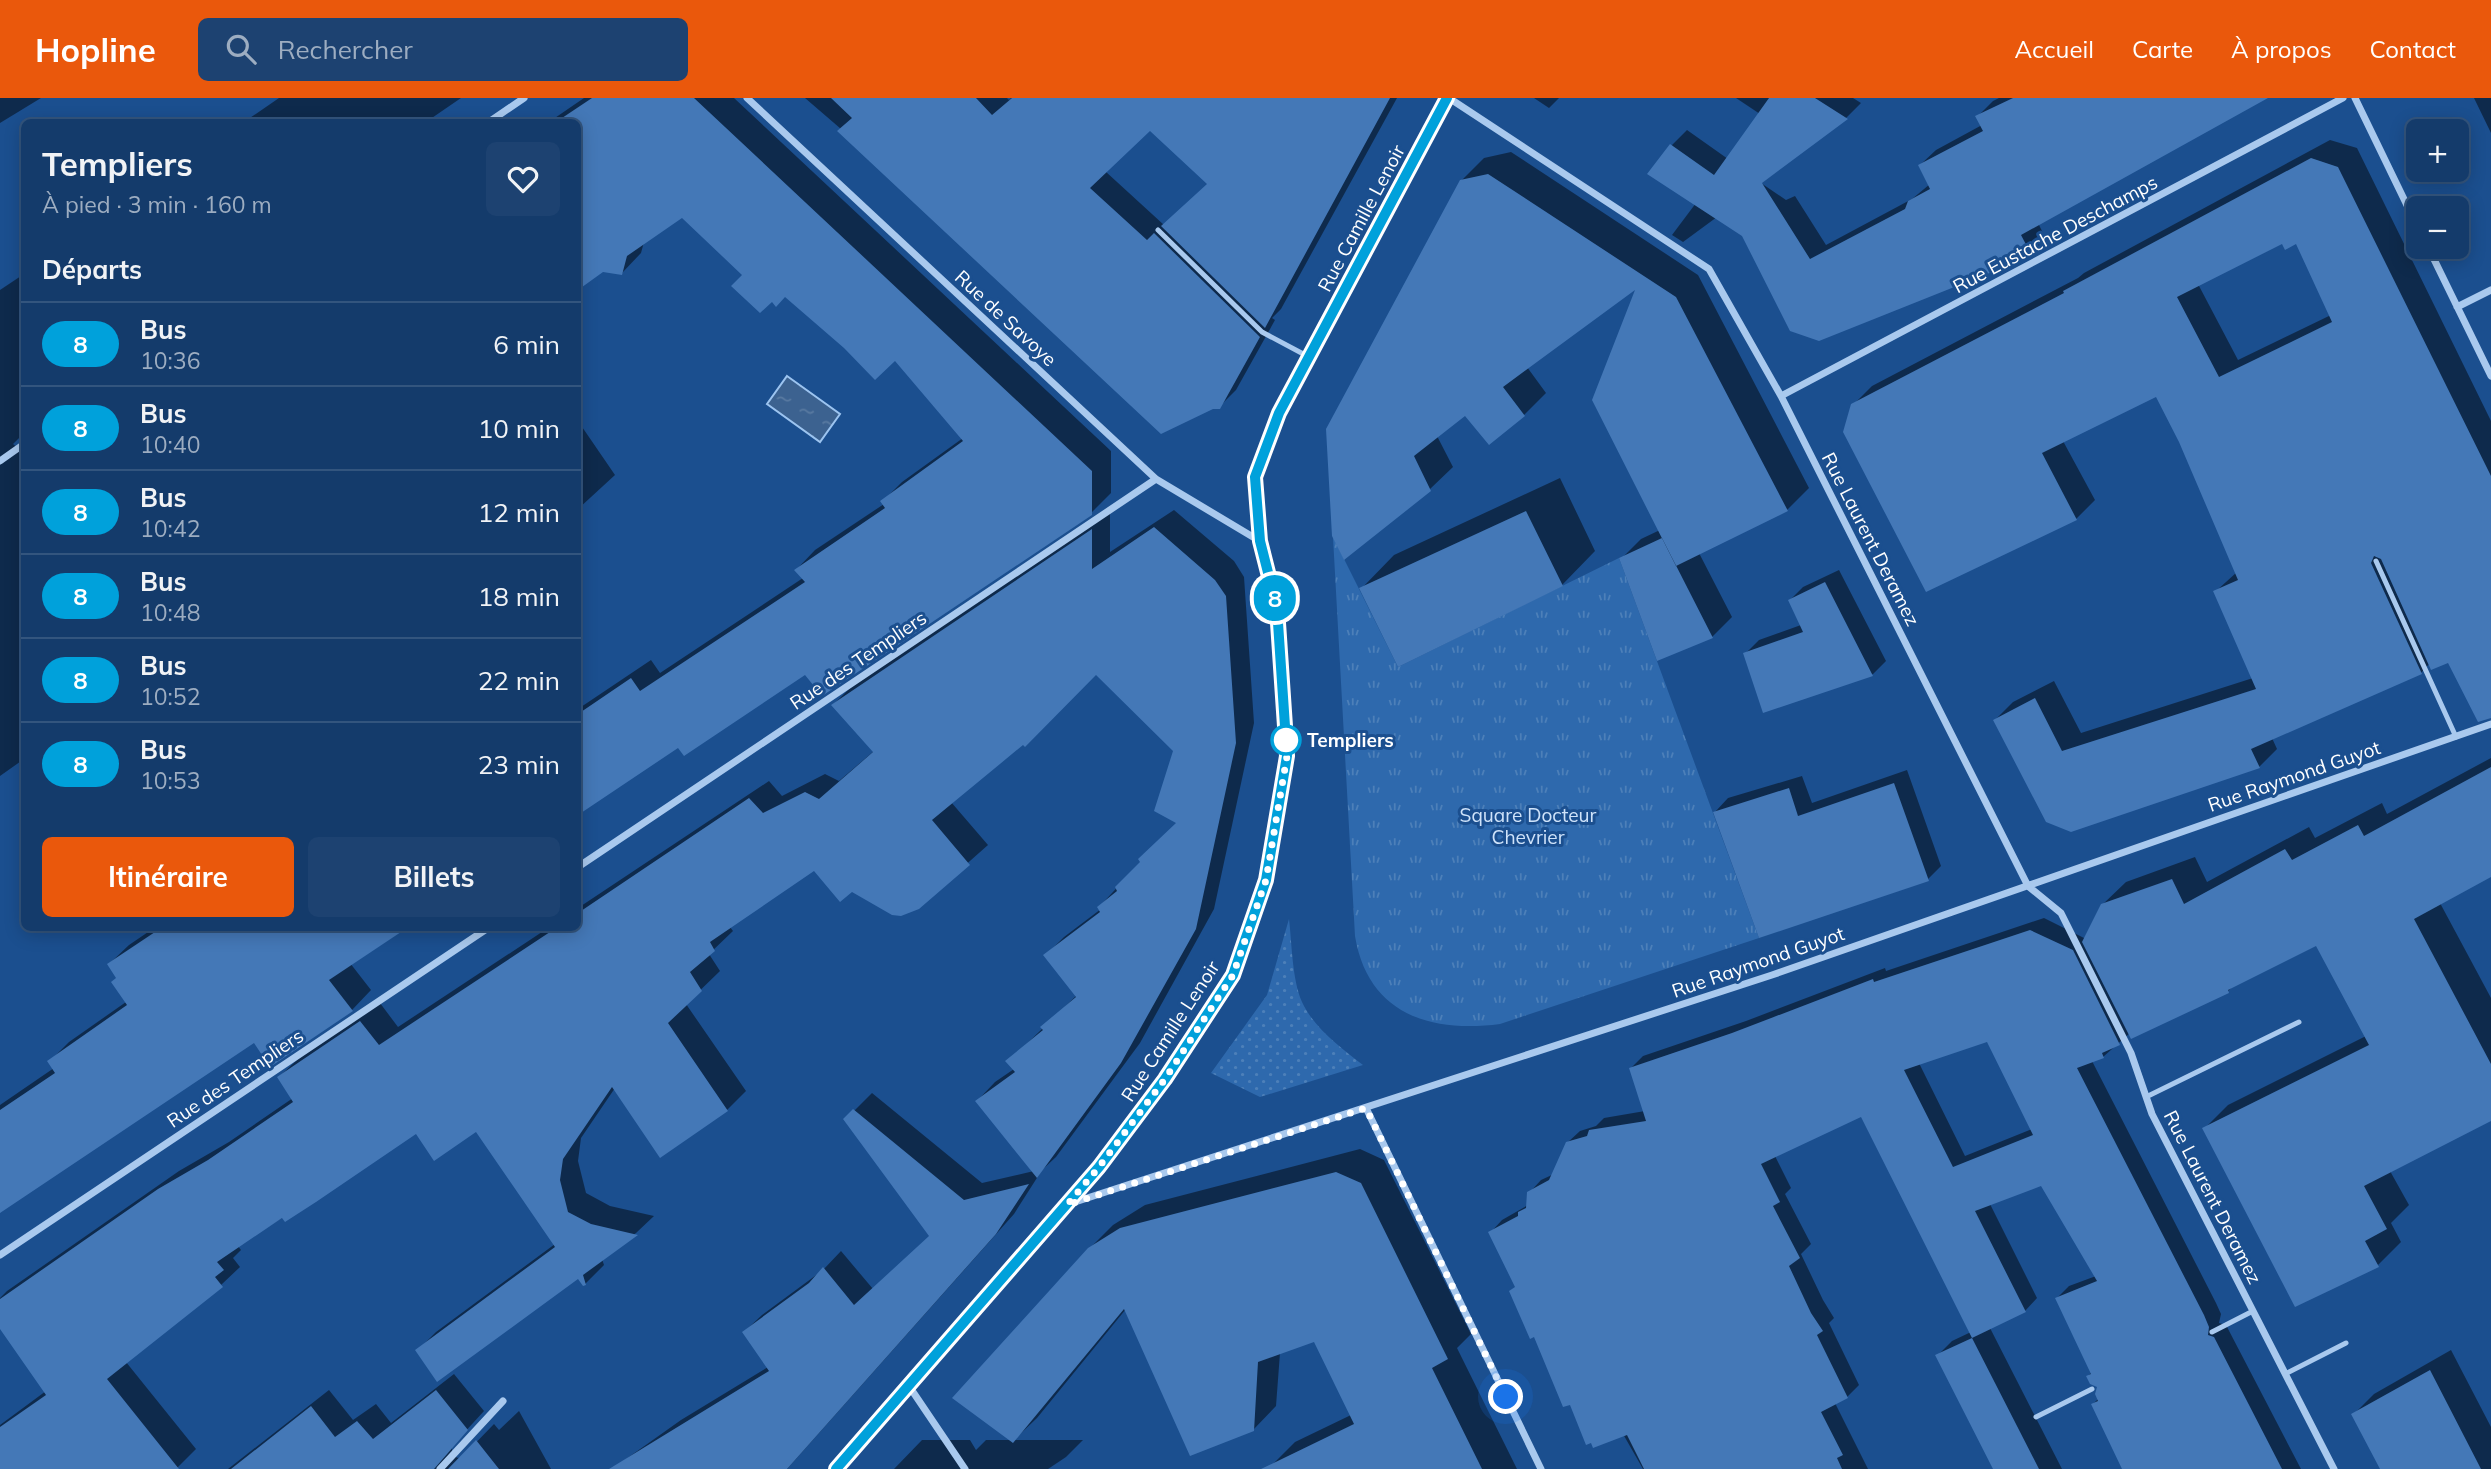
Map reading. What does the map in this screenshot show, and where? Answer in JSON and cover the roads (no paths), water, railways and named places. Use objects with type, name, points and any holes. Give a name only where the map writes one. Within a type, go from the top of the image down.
[{"type":"street","points":[[493,119],[524,98]]},
{"type":"street","name":"Rue de Savoye","points":[[747,98],[1156,479],[1260,541]]},
{"type":"street","name":"Rue Camille Lenoir","points":[[836,1469],[1099,1167],[1165,1079],[1233,975],[1266,880],[1287,756],[1277,608],[1260,541],[1255,477],[1279,413],[1448,98]]},
{"type":"street","name":"Rue Laurent Deramez","points":[[1448,98],[1709,269],[1781,396],[2028,886],[2061,913],[2131,1053],[2152,1114],[2334,1469]]},
{"type":"street","name":"Rue Eustache Deschamps","points":[[1781,396],[2343,98]]},
{"type":"street","points":[[2355,98],[2406,203]]},
{"type":"street","points":[[2434,259],[2491,376]]},
{"type":"street","points":[[2457,307],[2491,290]]},
{"type":"street","points":[[0,461],[21,446]]},
{"type":"street","name":"Rue des Templiers","points":[[581,865],[1156,479]]},
{"type":"street","name":"Rue Raymond Guyot","points":[[1067,1205],[1772,975],[2491,724]]},
{"type":"street","name":"Rue des Templiers","points":[[0,1255],[484,931]]},
{"type":"street","points":[[1366,1108],[1541,1469]]},
{"type":"street","points":[[909,1386],[965,1469]]},
{"type":"street","points":[[440,1469],[503,1401]]},
{"type":"lane","points":[[1158,230],[1262,332],[1309,356]]},
{"type":"lane","points":[[2376,561],[2456,737]]},
{"type":"lane","name":"Rue Laurent Deramez","points":[[2147,1097],[2298,1021]]},
{"type":"lane","name":"Rue Laurent Deramez","points":[[2212,1332],[2253,1311]]},
{"type":"lane","points":[[2286,1374],[2346,1343]]},
{"type":"lane","points":[[2036,1418],[2092,1389]]},
{"type":"water","points":[[787,376],[840,414],[820,442],[767,404]]},
{"type":"place","name":"Templiers","points":[[1286,740]]},
{"type":"park label","name":"Square Docteur Chevrier","points":[[1528,826]]}]
